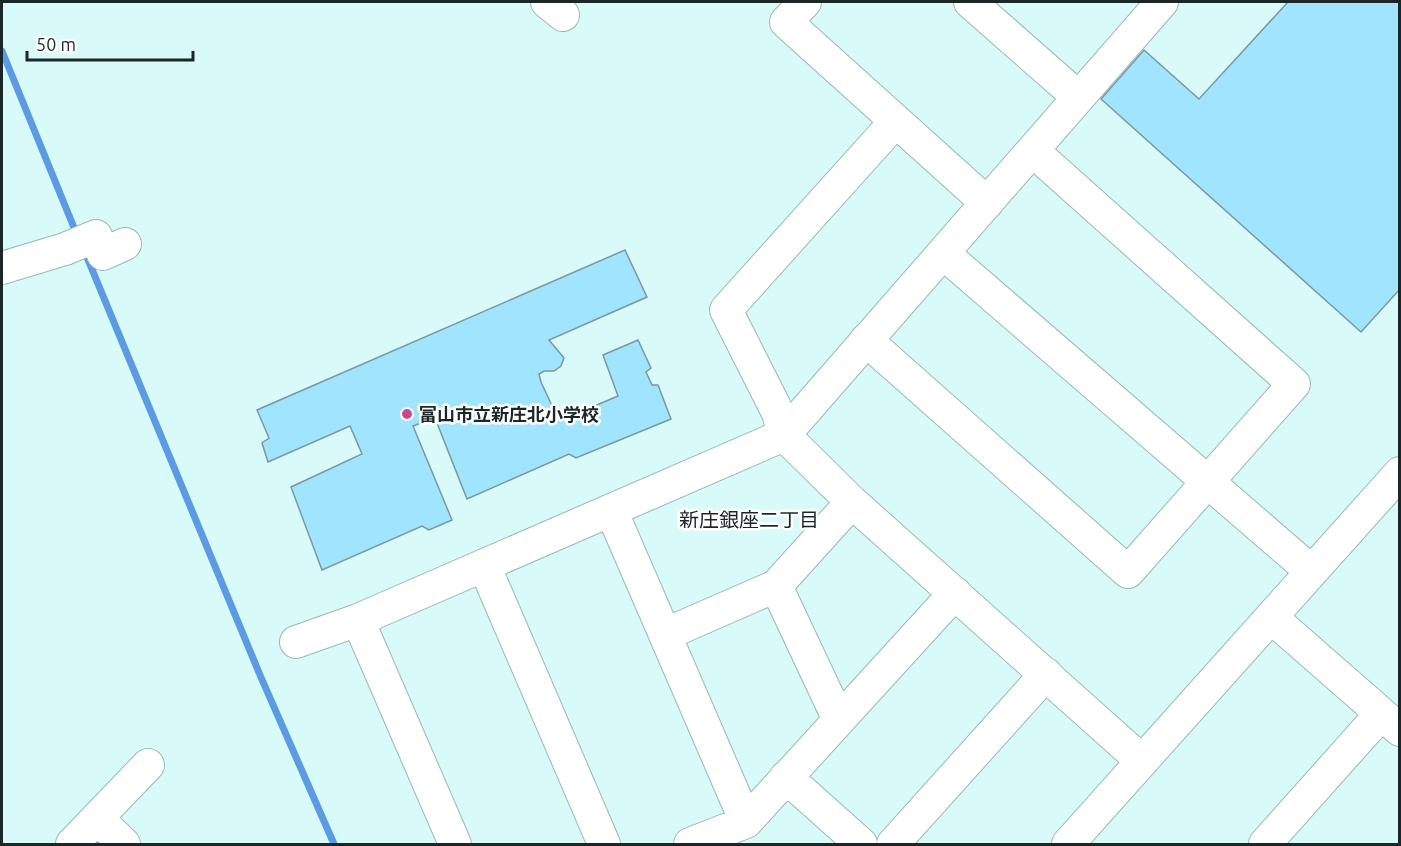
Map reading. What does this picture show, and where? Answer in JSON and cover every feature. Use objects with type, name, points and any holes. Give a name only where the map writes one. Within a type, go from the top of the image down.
[{"type":"street","points":[[805,2],[786,22],[987,203]]},
{"type":"street","points":[[970,2],[1078,97]]},
{"type":"street","points":[[296,642],[358,620],[784,435],[1033,151],[1158,3]]},
{"type":"street","points":[[896,121],[726,310],[778,413],[784,435],[852,502],[1142,761]]},
{"type":"street","points":[[866,340],[1128,572],[1209,482],[1294,384],[1033,151]]},
{"type":"street","points":[[2,268],[96,236],[103,254],[125,244]]},
{"type":"street","points":[[943,253],[1311,571]]},
{"type":"street","points":[[1068,844],[1400,473]]},
{"type":"street","points":[[666,634],[776,586],[852,502]]},
{"type":"street","points":[[611,510],[746,822]]},
{"type":"street","points":[[484,565],[604,844]]},
{"type":"street","points":[[776,586],[839,720]]},
{"type":"street","points":[[690,844],[746,822],[955,593]]},
{"type":"street","points":[[1265,844],[1390,722],[1271,617]]},
{"type":"street","points":[[358,620],[454,844]]},
{"type":"street","points":[[893,844],[1046,674]]},
{"type":"street","points":[[72,844],[148,765]]},
{"type":"street","points":[[786,777],[861,844]]},
{"type":"street","points":[[97,818],[124,844]]},
{"type":"building","points":[[1288,2],[1400,2],[1400,289],[1361,332],[1101,99],[1144,50],[1199,99]]},
{"type":"building","name":"富山市立新庄北小学校","points":[[625,250],[647,297],[549,340],[564,358],[561,366],[554,371],[544,371],[539,374],[541,382],[559,421],[618,396],[603,355],[638,340],[651,368],[646,372],[652,385],[658,385],[671,419],[576,458],[569,454],[467,499],[435,418],[413,426],[452,520],[429,530],[422,526],[322,570],[291,487],[362,454],[350,426],[268,462],[262,443],[269,438],[257,410]]},
{"type":"waterway","points":[[2,51],[77,235]]},
{"type":"waterway","points":[[84,250],[260,675],[334,844]]},
{"type":"place","name":"富山市立新庄北小学校","points":[[407,414]]},
{"type":"district","name":"新庄銀座二丁目","points":[[749,519]]}]
